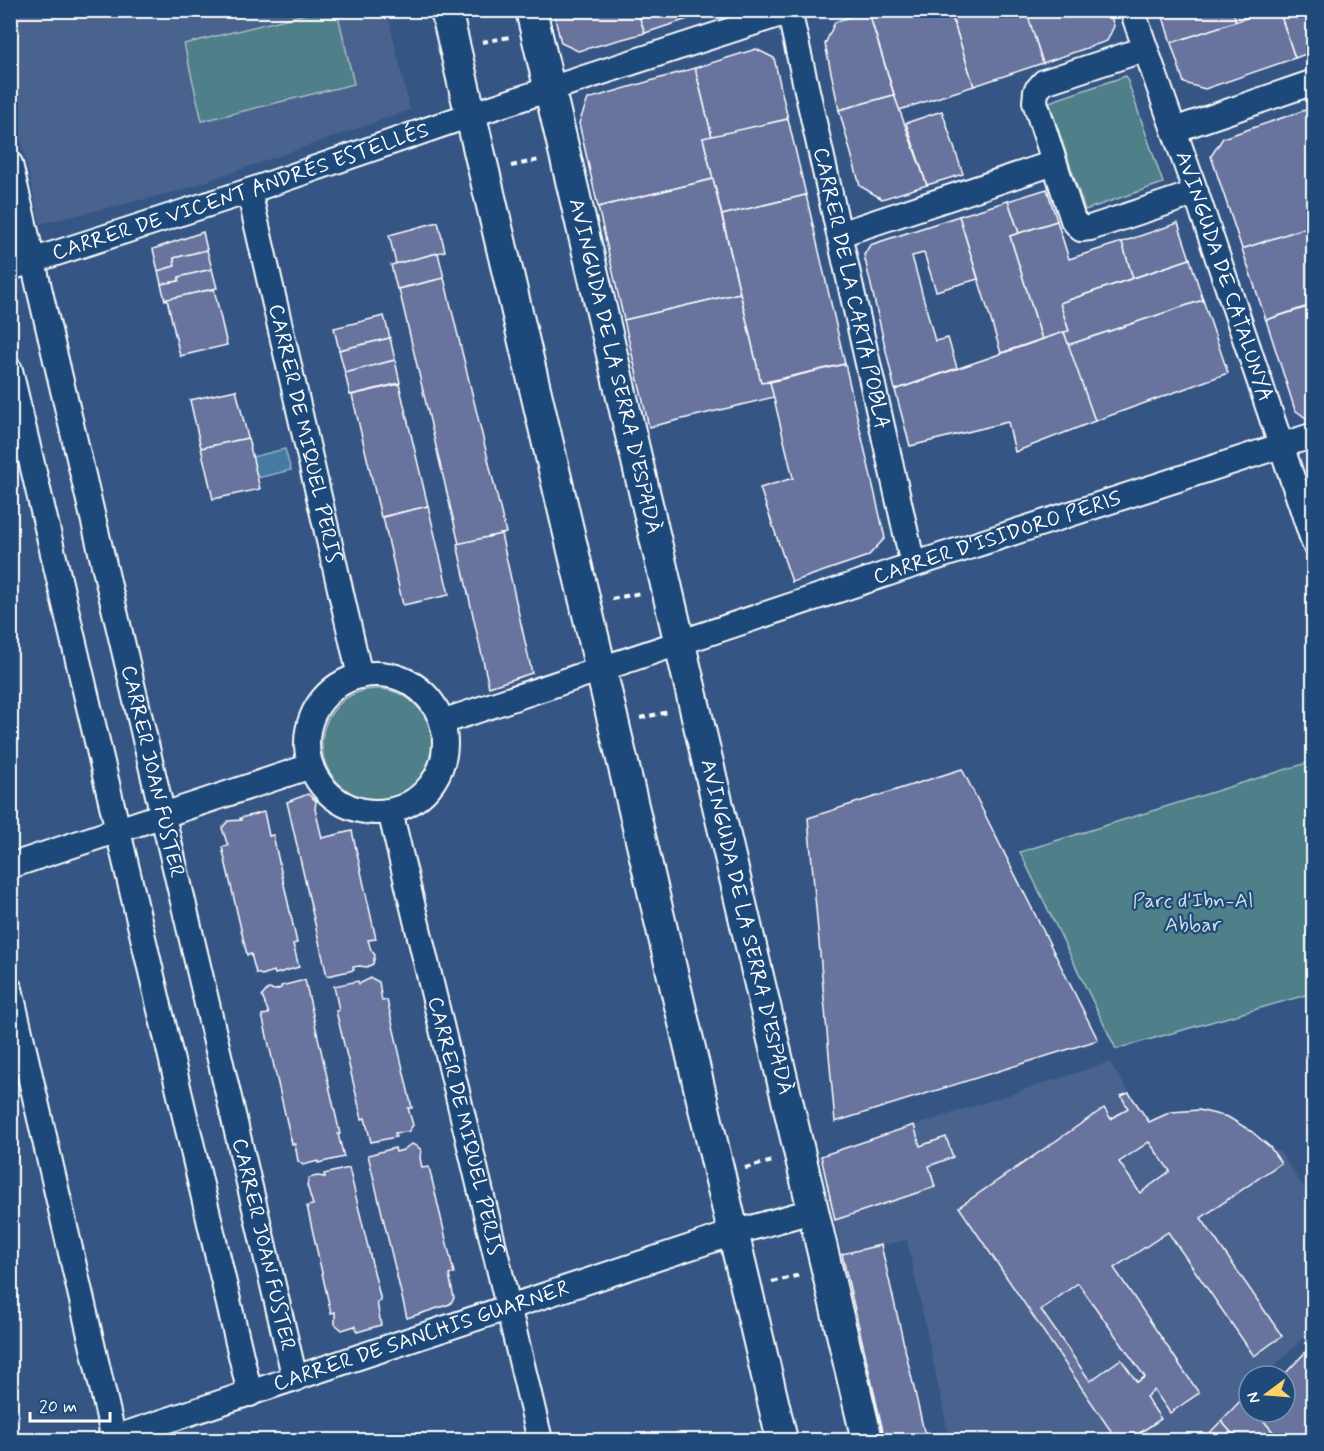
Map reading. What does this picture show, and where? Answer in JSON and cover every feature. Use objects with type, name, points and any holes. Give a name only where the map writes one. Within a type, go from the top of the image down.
[{"type":"street","points":[[446,10],[782,1440]]},
{"type":"street","name":"AVINGUDA DE CATALUNYA","points":[[1132,10],[1314,543]]},
{"type":"street","points":[[470,115],[790,11]]},
{"type":"street","name":"CARRER DE LA CARTA POBLA","points":[[790,11],[913,565]]},
{"type":"street","name":"AVINGUDA DE LA SERRA D'ESPADÀ","points":[[533,21],[551,89],[867,1440]]},
{"type":"street","points":[[1145,49],[1044,82],[1036,91],[1035,102],[1073,220],[1081,229],[1090,228],[1196,193]]},
{"type":"street","points":[[1174,130],[1314,82]]},
{"type":"street","name":"CARRER DE VICENT ANDRÉS ESTELLÉS","points":[[10,268],[249,191],[470,115]]},
{"type":"street","points":[[840,234],[1054,163]]},
{"type":"street","name":"CARRER JOAN FUSTER","points":[[10,164],[295,1379]]},
{"type":"street","name":"CARRER DE MIQUEL PERIS","points":[[249,191],[360,676]]},
{"type":"street","points":[[10,370],[250,1394]]},
{"type":"street","name":"CARRER D'ISIDORO PERIS","points":[[681,643],[1314,435]]},
{"type":"street","points":[[442,722],[681,643]]},
{"type":"street","points":[[380,674],[400,678],[418,688],[433,704],[442,722],[445,745],[441,768],[429,787],[412,802],[390,811],[370,812],[351,808],[334,798],[320,783],[311,766],[307,743],[311,720],[322,700],[339,685],[360,676],[380,674]]},
{"type":"street","points":[[10,866],[311,766]]},
{"type":"street","name":"CARRER DE MIQUEL PERIS","points":[[390,811],[540,1440]]},
{"type":"street","points":[[10,989],[111,1439]]},
{"type":"street","points":[[734,1233],[812,1211]]},
{"type":"street","name":"CARRER DE SANCHIS GUARNER","points":[[111,1439],[734,1233]]},
{"type":"path","points":[[455,48],[533,21]]},
{"type":"path","points":[[484,173],[565,154]]},
{"type":"path","points":[[586,605],[666,588]]},
{"type":"path","points":[[614,724],[694,706]]},
{"type":"path","points":[[720,1174],[799,1155]]},
{"type":"path","points":[[746,1288],[826,1269]]},
{"type":"shaded area","points":[[10,11],[387,11],[410,110],[179,191],[40,224],[11,94]]},
{"type":"shaded area","points":[[285,449],[291,470],[257,478],[252,457]]},
{"type":"shaded area","points":[[1109,1062],[1149,1122],[1170,1112],[1199,1110],[1228,1117],[1280,1152],[1313,1201],[1313,1328],[1277,1364],[1237,1364],[1237,1405],[1203,1440],[950,1440],[907,1240],[842,1254],[821,1156]]},
{"type":"green space","points":[[322,10],[337,11],[354,84],[202,121],[184,44]]},
{"type":"green space","points":[[1126,76],[1163,183],[1085,210],[1049,102]]},
{"type":"green space","points":[[377,689],[398,693],[416,705],[428,723],[432,744],[428,765],[416,783],[398,795],[377,799],[356,795],[338,783],[326,765],[322,744],[326,723],[338,705],[356,693]]},
{"type":"green space","name":"Parc d'Ibn-Al Abbar","points":[[1313,761],[1313,993],[1116,1049],[1020,852]]},
{"type":"building","points":[[553,10],[637,10],[645,33],[578,51],[561,43]]},
{"type":"building","points":[[637,10],[715,10],[645,33]]},
{"type":"building","points":[[868,10],[950,10],[974,86],[899,110]]},
{"type":"building","points":[[868,10],[894,95],[839,110],[825,44],[835,22]]},
{"type":"building","points":[[950,10],[1026,10],[1043,63],[974,86]]},
{"type":"building","points":[[1026,10],[1109,10],[1114,26],[1107,41],[1043,63]]},
{"type":"building","points":[[1161,10],[1233,10],[1236,22],[1171,43]]},
{"type":"building","points":[[1270,10],[1279,10],[1295,58],[1205,89],[1184,83],[1171,43]]},
{"type":"building","points":[[1279,10],[1314,10],[1314,51],[1295,58]]},
{"type":"building","points":[[756,49],[774,58],[788,119],[712,137],[695,68]]},
{"type":"building","points":[[695,68],[712,137],[703,138],[713,179],[598,207],[579,123],[588,99]]},
{"type":"building","points":[[894,95],[927,185],[882,199],[860,186],[839,110]]},
{"type":"building","points":[[1314,107],[1314,225],[1242,249],[1211,156],[1223,138]]},
{"type":"building","points":[[942,111],[963,174],[927,185],[906,123]]},
{"type":"building","points":[[788,119],[806,195],[722,215],[703,138]]},
{"type":"building","points":[[713,179],[740,293],[624,320],[598,207]]},
{"type":"building","points":[[1047,189],[1057,221],[1019,233],[1008,201]]},
{"type":"building","points":[[806,195],[845,364],[761,383],[722,215]]},
{"type":"building","points":[[1008,201],[1019,233],[1010,236],[1042,339],[1001,353],[959,216]]},
{"type":"building","points":[[959,216],[978,279],[936,291],[924,253],[912,256],[935,341],[948,338],[957,368],[895,390],[864,255],[870,245]]},
{"type":"building","points":[[1057,221],[1069,259],[1122,242],[1133,278],[1060,303],[1069,331],[1042,339],[1010,236]]},
{"type":"building","points":[[438,222],[445,251],[396,264],[389,235]]},
{"type":"building","points":[[1178,223],[1190,259],[1133,278],[1122,242]]},
{"type":"building","points":[[1314,225],[1314,304],[1266,320],[1242,249]]},
{"type":"building","points":[[203,232],[207,250],[174,258],[175,266],[158,271],[153,249]]},
{"type":"building","points":[[207,250],[212,269],[179,277],[179,281],[161,284],[158,271],[175,266],[174,258]]},
{"type":"building","points":[[438,253],[444,278],[397,289],[391,265]]},
{"type":"building","points":[[1190,259],[1203,300],[1068,345],[1064,332],[1069,331],[1060,303]]},
{"type":"building","points":[[212,269],[217,288],[165,300],[161,284],[179,281],[179,277]]},
{"type":"building","points":[[444,278],[506,533],[459,544],[399,289]]},
{"type":"building","points":[[214,289],[227,345],[180,356],[167,299]]},
{"type":"building","points":[[740,293],[761,383],[770,382],[774,397],[649,427],[624,320]]},
{"type":"building","points":[[1203,300],[1228,373],[1095,421],[1068,345]]},
{"type":"building","points":[[1314,305],[1314,416],[1306,418],[1295,410],[1266,320]]},
{"type":"building","points":[[384,316],[390,338],[339,350],[334,328]]},
{"type":"building","points":[[1064,332],[1095,421],[1015,452],[1008,422],[910,446],[895,390]]},
{"type":"building","points":[[390,338],[395,360],[345,373],[339,350]]},
{"type":"building","points":[[395,360],[400,383],[350,395],[345,373]]},
{"type":"building","points":[[845,364],[885,538],[868,556],[792,582],[760,488],[793,478],[770,382]]},
{"type":"building","points":[[399,384],[428,506],[381,517],[352,395]]},
{"type":"building","points":[[236,390],[248,438],[201,448],[190,400]]},
{"type":"building","points":[[248,438],[260,489],[213,499],[201,448]]},
{"type":"building","points":[[428,506],[449,595],[403,605],[383,517]]},
{"type":"building","points":[[501,534],[532,673],[489,687],[457,544]]},
{"type":"building","points":[[962,769],[1098,1040],[835,1122],[808,818]]},
{"type":"building","points":[[308,794],[316,801],[315,809],[322,838],[352,831],[376,939],[368,940],[375,955],[373,964],[367,967],[353,967],[354,970],[327,976],[287,802]]},
{"type":"building","points":[[264,812],[269,836],[273,835],[297,943],[293,944],[299,967],[262,975],[256,973],[251,954],[247,955],[222,847],[228,846],[222,828],[228,821],[241,820],[240,818]]},
{"type":"building","points":[[371,978],[379,982],[382,1001],[387,1000],[412,1108],[408,1108],[413,1125],[408,1132],[395,1133],[396,1137],[371,1142],[365,1118],[362,1119],[336,1011],[339,1010],[334,986],[358,981],[359,984]]},
{"type":"building","points":[[305,980],[344,1157],[303,1165],[298,1161],[295,1144],[292,1144],[262,1015],[269,1014],[262,996],[268,989],[276,990],[281,986]]},
{"type":"building","points":[[1129,1093],[1149,1122],[1171,1112],[1199,1110],[1228,1117],[1251,1131],[1270,1147],[1281,1163],[1201,1218],[1282,1336],[1254,1356],[1168,1232],[1114,1268],[1199,1393],[1170,1413],[1154,1390],[1146,1397],[1161,1419],[1129,1440],[1117,1440],[959,1207],[1104,1108],[1111,1119],[1128,1108],[1121,1096]],"holes":[[[1149,1142],[1170,1171],[1140,1193],[1119,1162]],[[1078,1283],[1145,1377],[1137,1382],[1121,1359],[1090,1381],[1041,1310]]]},
{"type":"building","points":[[914,1125],[920,1146],[946,1137],[953,1157],[929,1166],[935,1187],[835,1220],[821,1156]]},
{"type":"building","points":[[411,1144],[421,1150],[422,1168],[429,1167],[454,1273],[449,1275],[454,1298],[450,1304],[407,1318],[368,1155],[395,1148],[396,1152]]},
{"type":"building","points":[[349,1168],[381,1301],[377,1302],[381,1325],[357,1332],[355,1326],[342,1330],[335,1324],[335,1312],[331,1313],[307,1206],[313,1205],[307,1185],[309,1178],[325,1177],[324,1174]]},
{"type":"building","points":[[881,1245],[926,1440],[885,1440],[842,1254]]},
{"type":"building","points":[[1314,1343],[1314,1440],[1280,1440],[1266,1424],[1297,1424],[1297,1364],[1294,1364]]},
{"type":"building","points":[[1237,1404],[1237,1424],[1266,1424],[1280,1440],[1238,1440],[1221,1421]]},
{"type":"building","points":[[1221,1421],[1238,1440],[1203,1440]]}]
